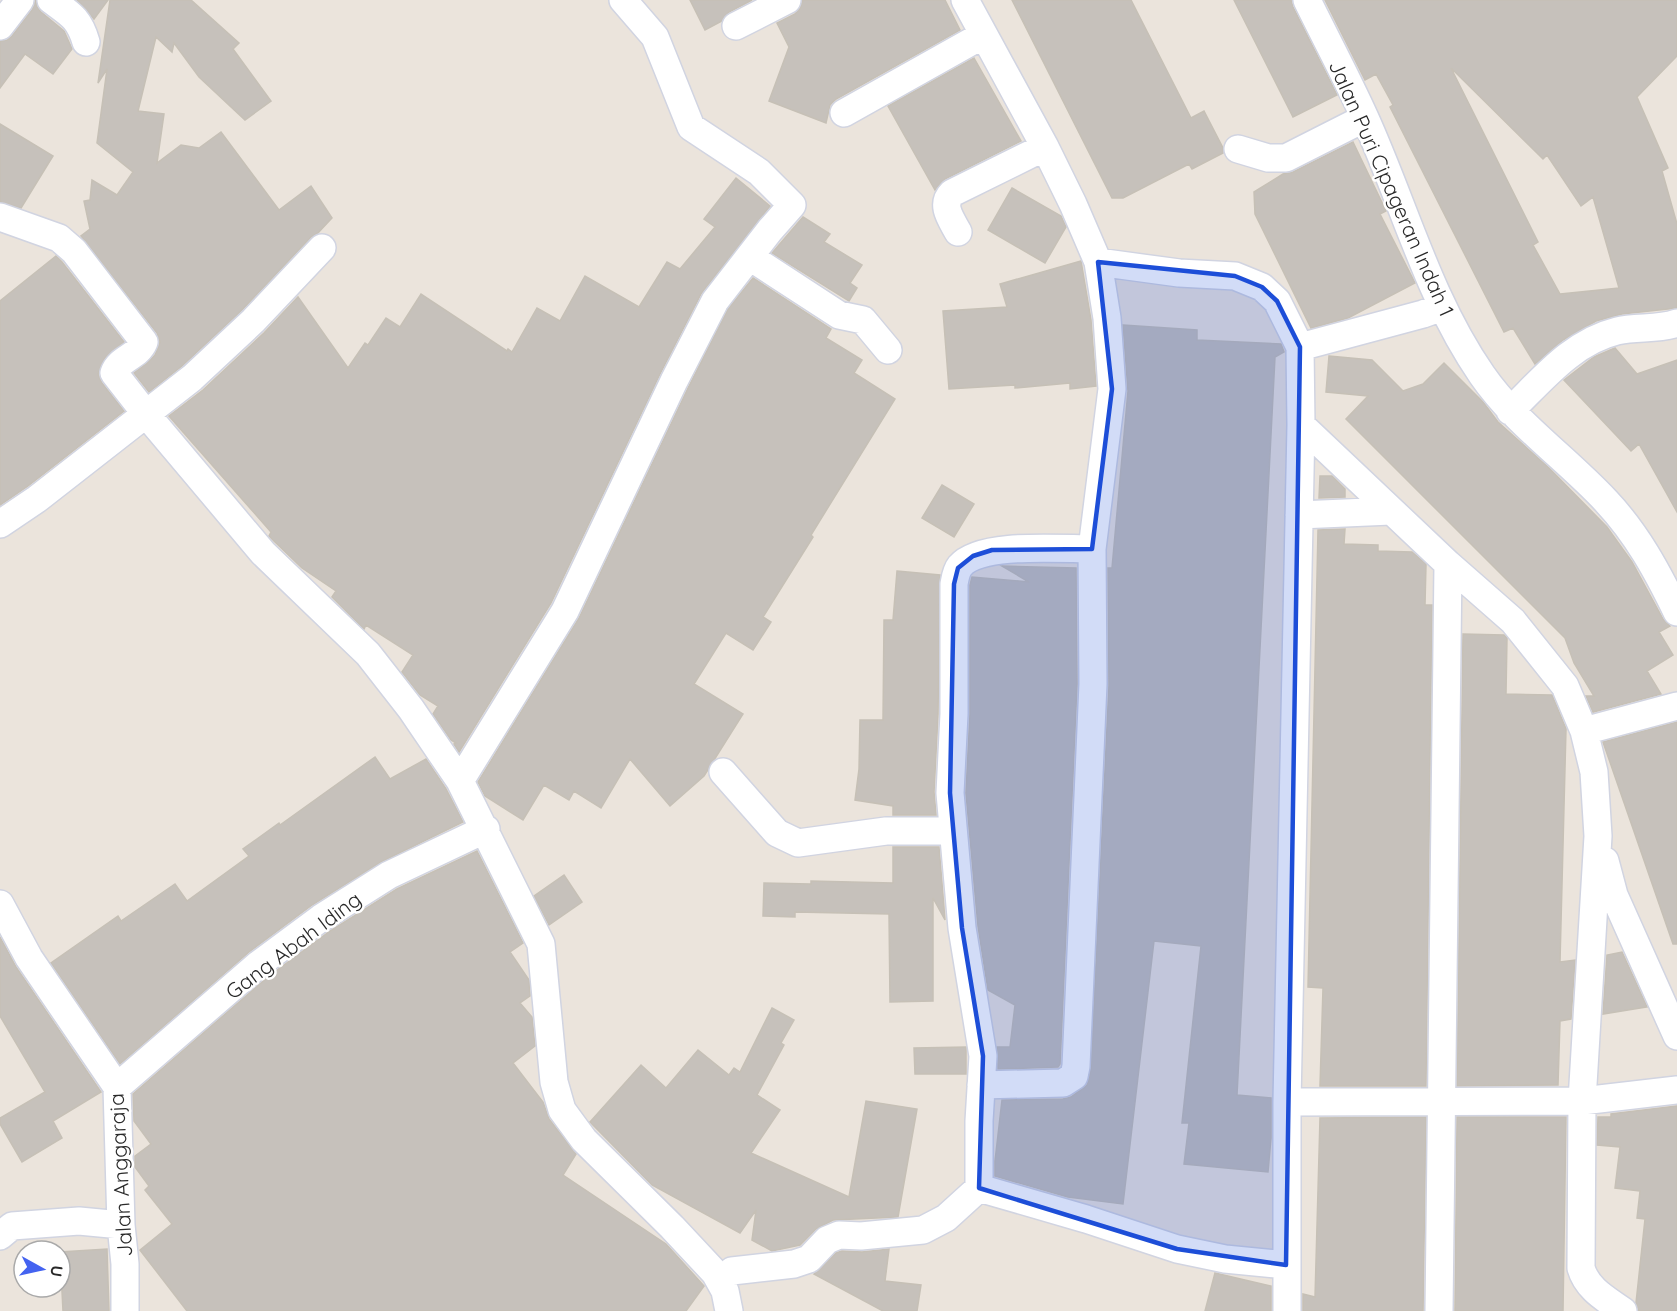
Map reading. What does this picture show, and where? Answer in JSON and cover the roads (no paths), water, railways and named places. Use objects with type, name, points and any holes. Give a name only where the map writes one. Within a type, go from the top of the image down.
[{"type":"street","points":[[0,26],[20,0]]},
{"type":"street","points":[[51,0],[71,14],[82,26],[86,42]]},
{"type":"street","points":[[460,781],[565,611],[674,381],[715,301],[792,205],[759,172],[691,127],[655,37],[623,0]]},
{"type":"street","points":[[736,26],[787,0]]},
{"type":"street","points":[[965,0],[1045,147],[1098,262],[1107,318],[1112,389],[1092,549],[1093,684],[1076,1066],[1074,1076],[1063,1083],[981,1085]]},
{"type":"street","name":"Jalan Puri Cipageran Indah 1","points":[[1307,0],[1365,118],[1442,307],[1481,375],[1510,411],[1606,500],[1634,533],[1668,567],[1677,612]]},
{"type":"street","points":[[844,113],[983,35]]},
{"type":"street","points":[[1238,149],[1268,158],[1286,158],[1365,118]]},
{"type":"street","points":[[958,232],[946,208],[947,198],[952,193],[1045,147]]},
{"type":"street","points":[[0,217],[59,238],[74,251],[144,342],[139,351],[116,366],[114,373],[263,553],[368,654],[411,709],[460,781],[486,829],[541,944],[554,1083],[562,1110],[584,1140],[715,1273],[725,1292],[729,1311]]},
{"type":"street","points":[[0,524],[37,499],[192,378],[253,321],[322,248]]},
{"type":"street","points":[[750,257],[839,315],[863,320],[888,350]]},
{"type":"street","points":[[1098,262],[1179,273],[1235,276],[1262,287],[1277,301],[1300,347],[1301,425],[1287,1102],[1287,1311]]},
{"type":"street","points":[[1300,347],[1442,307]]},
{"type":"street","points":[[1510,411],[1563,359],[1593,338],[1619,330],[1677,323]]},
{"type":"street","points":[[1301,425],[1448,564],[1513,621],[1565,686],[1584,732],[1594,772],[1598,836],[1582,1101],[1581,1268],[1584,1278],[1593,1289],[1623,1311]]},
{"type":"street","points":[[1299,515],[1391,511]]},
{"type":"street","points":[[732,1270],[794,1264],[809,1259],[827,1240],[839,1235],[861,1236],[923,1230],[946,1218],[979,1188],[979,1121],[983,1056],[962,928],[950,793],[954,714],[954,584],[958,567],[973,556],[992,550],[1092,549]]},
{"type":"street","points":[[1439,1311],[1448,564]]},
{"type":"street","points":[[1584,732],[1677,706]]},
{"type":"street","points":[[723,772],[777,833],[798,843],[886,831],[952,831]]},
{"type":"street","name":"Gang Abah Iding","points":[[117,1087],[259,964],[321,918],[389,875],[486,829]]},
{"type":"street","points":[[1598,836],[1614,895],[1677,1036]]},
{"type":"street","name":"Jalan Anggaraja","points":[[0,904],[29,958],[117,1087],[125,1311]]},
{"type":"street","points":[[1287,1102],[1582,1101],[1677,1090]]},
{"type":"street","points":[[979,1188],[1086,1219],[1177,1249],[1225,1259],[1286,1265]]},
{"type":"street","points":[[0,1236],[12,1226],[79,1221],[121,1225]]}]
